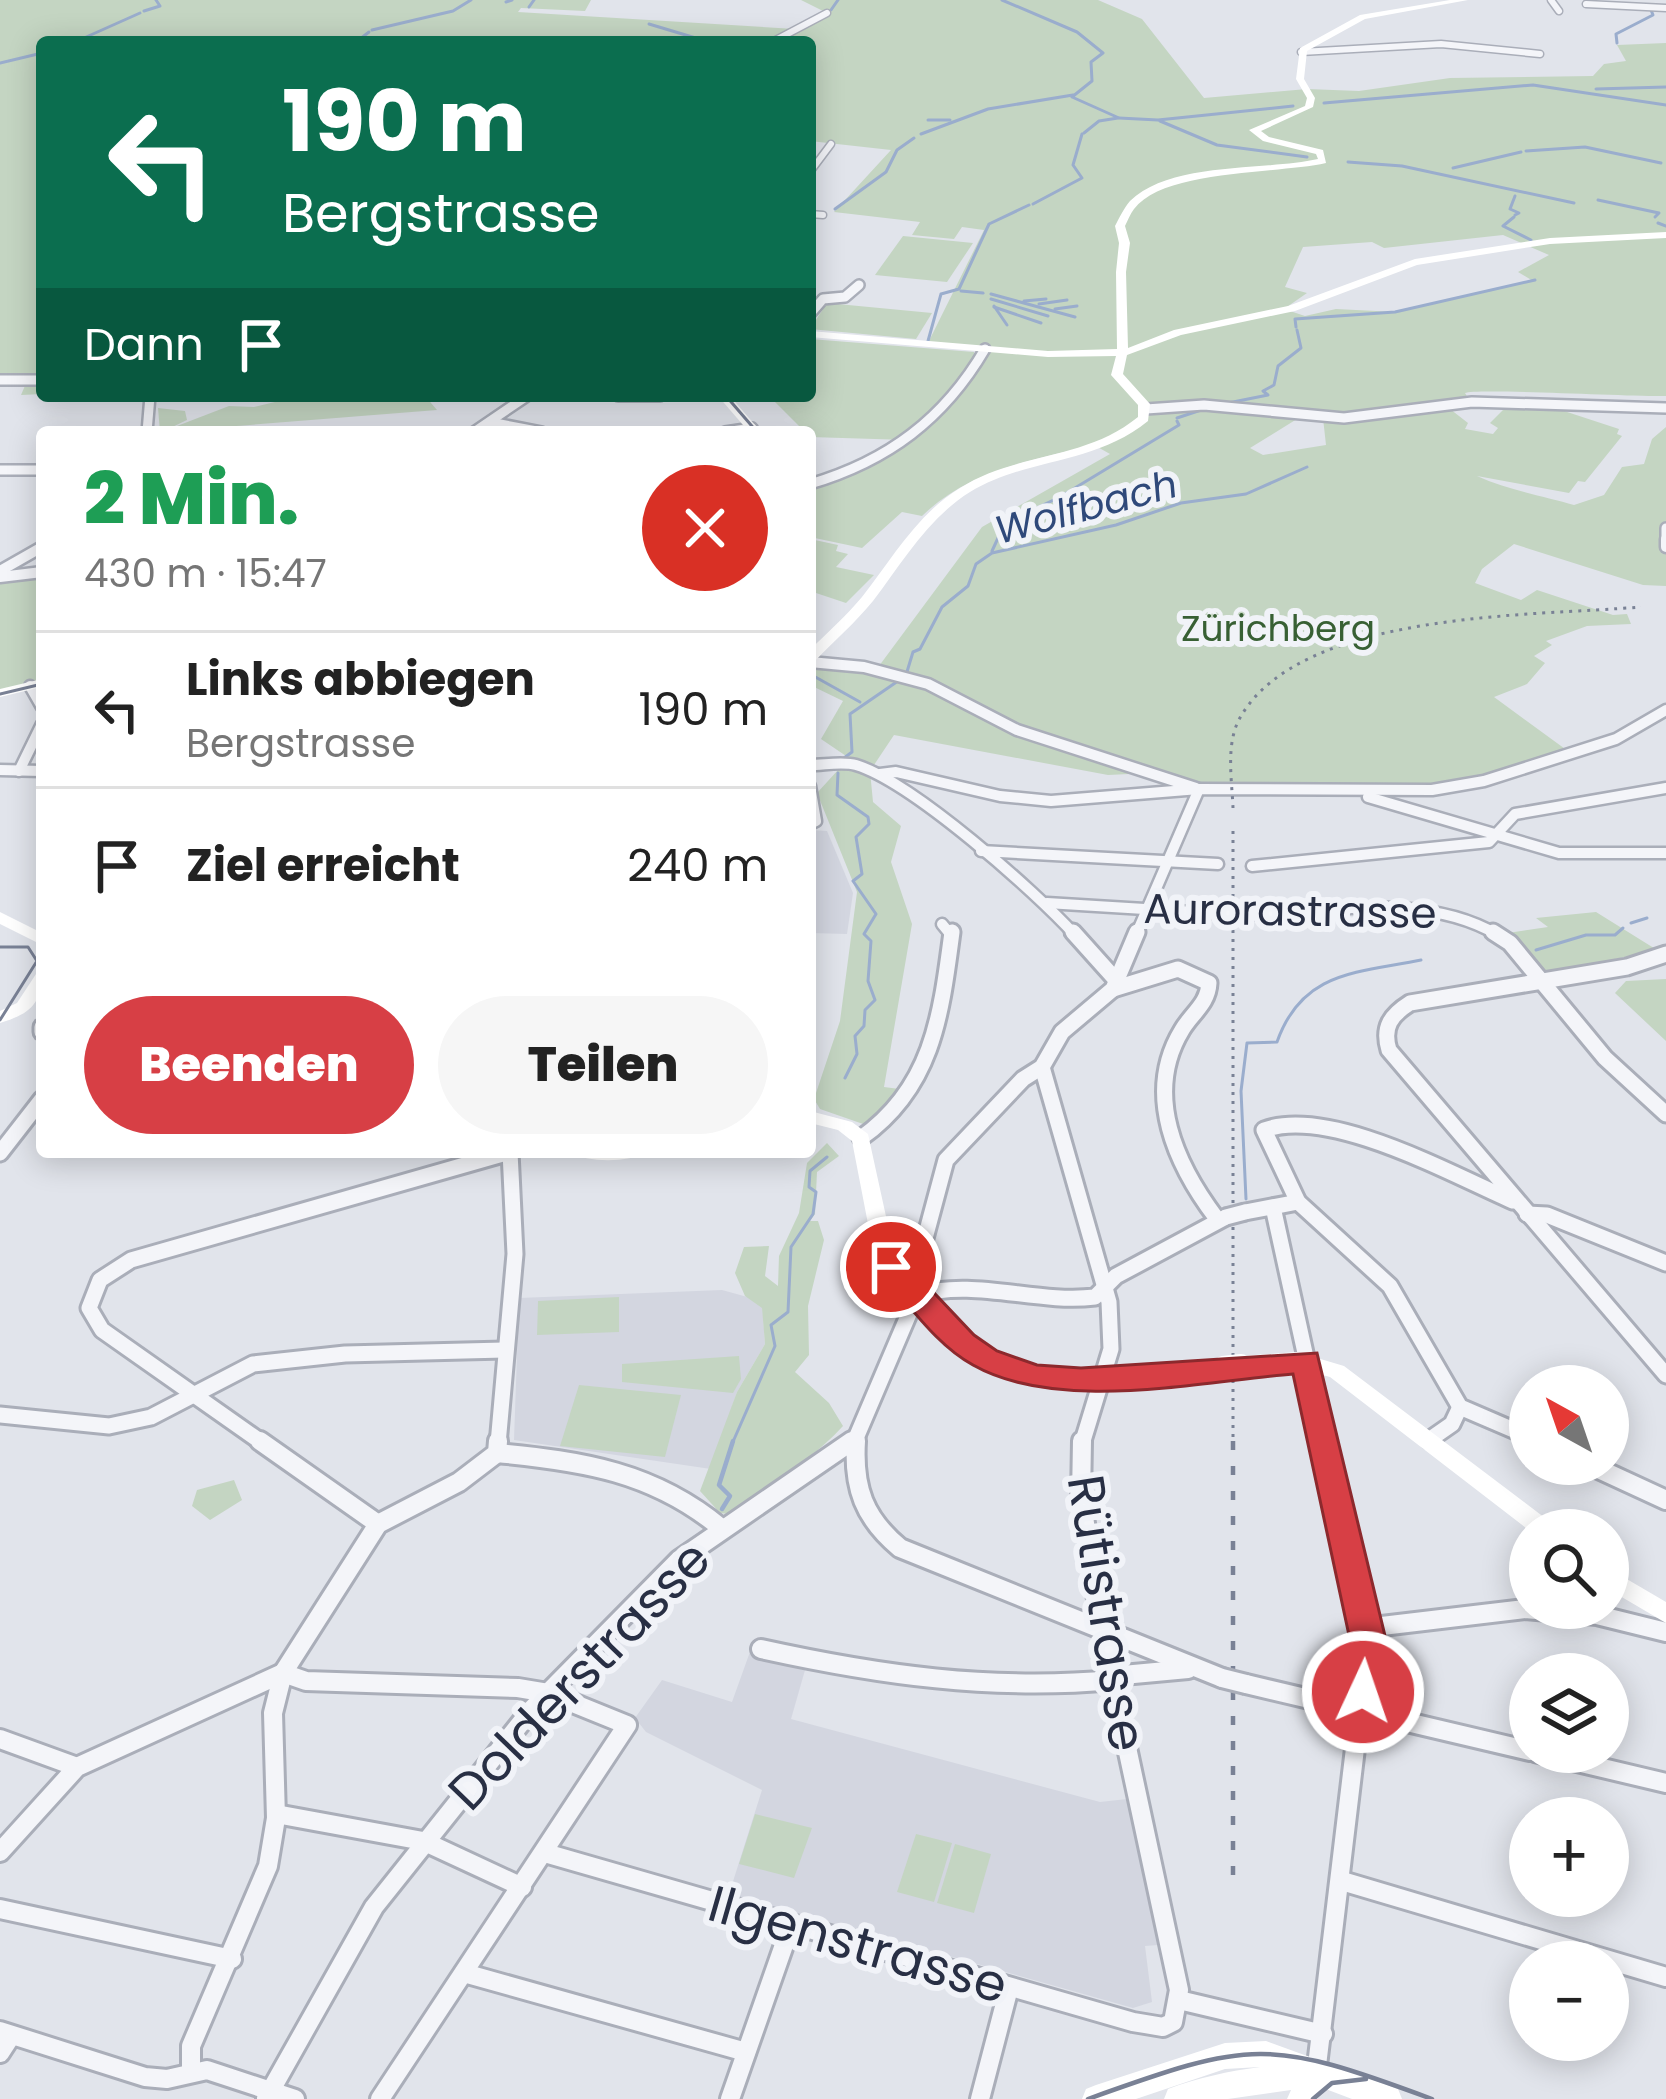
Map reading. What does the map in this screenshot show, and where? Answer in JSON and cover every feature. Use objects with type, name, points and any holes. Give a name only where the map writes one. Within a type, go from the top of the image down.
[{"type":"main road","points":[[816,654],[867,599],[917,532],[955,496],[1004,471],[1122,436],[1142,421],[1147,409],[1119,381],[1126,301],[1120,280],[1129,249],[1120,226],[1132,205],[1156,190],[1216,172],[1325,160],[1317,151],[1266,139],[1254,130],[1310,107],[1311,98],[1300,79],[1301,52],[1363,17],[1465,0]]},
{"type":"main road","points":[[816,335],[985,349],[1124,352],[1191,328],[1291,309],[1415,262],[1532,243],[1666,235]]},
{"type":"main road","points":[[729,402],[750,426]]},
{"type":"main road","points":[[0,693],[36,685]]},
{"type":"main road","points":[[5,924],[36,937]]},
{"type":"main road","points":[[15,1015],[36,986]]},
{"type":"main road","points":[[816,1119],[845,1126],[861,1138],[881,1243],[900,1277],[986,1359],[1035,1376],[1102,1378],[1306,1361],[1351,1381],[1518,1509]]},
{"type":"main road","points":[[1629,1590],[1666,1614]]},
{"type":"main road","points":[[1096,2099],[1225,2056],[1267,2054],[1312,2091]]},
{"type":"main road","points":[[1178,2099],[1234,2084],[1388,2099]]},
{"type":"street","points":[[1551,0],[1558,11]]},
{"type":"street","points":[[1586,4],[1666,8]]},
{"type":"street","points":[[783,36],[827,13]]},
{"type":"street","points":[[1301,52],[1441,44],[1540,54]]},
{"type":"street","points":[[816,164],[830,144]]},
{"type":"street","points":[[816,214],[823,215]]},
{"type":"street","points":[[816,307],[823,299],[845,297],[859,285]]},
{"type":"street","points":[[816,482],[866,469],[897,450],[961,392],[985,349]]},
{"type":"street","points":[[0,380],[36,380]]},
{"type":"street","points":[[484,426],[518,402]]},
{"type":"street","points":[[1147,409],[1204,404],[1344,418],[1481,402],[1582,409],[1666,407]]},
{"type":"street","points":[[490,422],[511,426]]},
{"type":"street","points":[[0,470],[36,470]]},
{"type":"street","points":[[1666,528],[1666,547]]},
{"type":"street","points":[[0,574],[36,551]]},
{"type":"street","points":[[0,574],[36,572]]},
{"type":"street","points":[[816,661],[883,671],[928,684],[1017,730],[1194,793]]},
{"type":"street","points":[[880,774],[896,772],[1000,796],[1051,801],[1194,793],[1432,790],[1484,781],[1616,739],[1666,710]]},
{"type":"street","points":[[19,771],[36,736]]},
{"type":"street","points":[[816,765],[842,763],[880,774],[1047,903],[1115,984]]},
{"type":"street","points":[[0,770],[36,771]]},
{"type":"street","points":[[1252,866],[1492,838],[1515,814],[1666,788]]},
{"type":"street","points":[[1353,792],[1492,838],[1559,853],[1666,854]]},
{"type":"street","points":[[900,1277],[917,1268],[946,1160],[1023,1078],[1042,1067],[1052,1043],[1115,984],[1194,793]]},
{"type":"street","points":[[981,850],[1218,864]]},
{"type":"street","name":"Aurorastrasse","points":[[1047,903],[1306,916],[1394,908],[1453,914],[1499,935],[1605,1058],[1666,1114]]},
{"type":"street","points":[[861,1138],[883,1124],[908,1095],[926,1073],[937,1046],[952,931],[942,924]]},
{"type":"street","points":[[1666,954],[1410,1003],[1388,1020],[1385,1030],[1389,1050],[1666,1375]]},
{"type":"street","points":[[1115,984],[1169,970],[1187,971],[1210,982],[1209,997],[1171,1049],[1168,1129],[1174,1157],[1221,1218]]},
{"type":"street","name":"Rütistrasse","points":[[1042,1067],[1104,1286],[1111,1349],[1087,1419],[1081,1464],[1102,1631],[1180,2000]]},
{"type":"street","points":[[0,1153],[36,1104]]},
{"type":"street","points":[[1509,1428],[1460,1407],[1390,1286],[1298,1202],[1264,1130],[1275,1120],[1341,1133],[1666,1263]]},
{"type":"street","points":[[378,1524],[90,1317],[89,1296],[108,1272],[131,1260],[489,1158]]},
{"type":"street","points":[[497,1453],[514,1254],[510,1158]]},
{"type":"street","points":[[1298,1202],[1221,1218],[1087,1299],[952,1287],[917,1295],[856,1438],[854,1488],[877,1531],[924,1560],[1188,1669],[1509,1745]]},
{"type":"street","points":[[1273,1207],[1365,1628],[1342,1882],[1312,2091]]},
{"type":"street","points":[[0,1414],[112,1426],[154,1417],[221,1376],[261,1363],[504,1350]]},
{"type":"street","points":[[1430,1440],[1452,1424],[1460,1407]]},
{"type":"street","name":"Dolderstrasse","points":[[268,2095],[338,1965],[423,1841],[548,1693],[638,1598],[721,1528],[856,1438]]},
{"type":"street","points":[[191,2073],[191,2046],[266,1875],[275,1814],[271,1699],[378,1524],[460,1483],[497,1453],[648,1476],[675,1490],[721,1528]]},
{"type":"street","points":[[1629,1483],[1666,1500]]},
{"type":"street","points":[[1365,1628],[1479,1611],[1526,1610],[1620,1621],[1666,1632]]},
{"type":"street","points":[[761,1648],[963,1687],[1188,1669]]},
{"type":"street","points":[[0,1852],[76,1767],[283,1673],[306,1681],[548,1693],[623,1721],[627,1730],[380,2099]]},
{"type":"street","points":[[0,1739],[76,1767]]},
{"type":"street","points":[[1624,1773],[1666,1783]]},
{"type":"street","points":[[275,1814],[423,1841],[522,1887]]},
{"type":"street","name":"Ilgenstrasse","points":[[544,1853],[1133,2022],[1172,2024],[1180,2000]]},
{"type":"street","points":[[1342,1882],[1666,1977]]},
{"type":"street","points":[[0,1909],[232,1959]]},
{"type":"street","points":[[730,2099],[791,1925]]},
{"type":"street","points":[[464,1973],[746,2052]]},
{"type":"street","points":[[980,2099],[1009,1988]]},
{"type":"street","points":[[1180,2000],[1323,2034]]},
{"type":"street","points":[[4,2040],[145,2077],[207,2070],[268,2095],[296,2099]]},
{"type":"shaded area","points":[[816,830],[827,831],[853,893],[847,934],[816,933]]},
{"type":"shaded area","points":[[722,1290],[762,1301],[765,1344],[737,1392],[711,1469],[514,1440],[519,1298]]},
{"type":"shaded area","points":[[751,1649],[807,1663],[791,1719],[1100,1802],[1127,1799],[1158,1945],[1145,1946],[1152,2002],[1133,2008],[729,1894],[762,1790],[646,1732],[635,1718],[662,1680],[732,1702]]},
{"type":"green space","points":[[0,0],[591,0],[585,11],[521,8],[518,12],[795,29],[780,36],[36,36],[36,394],[21,395],[27,381],[0,379]]},
{"type":"green space","name":"Zürichberg","points":[[801,0],[1098,0],[1142,19],[1204,98],[1307,89],[1359,91],[1450,78],[1593,76],[1604,64],[1626,61],[1617,45],[1666,43],[1666,396],[1476,392],[1465,393],[1468,398],[1376,414],[1450,409],[1468,423],[1465,429],[1493,434],[1498,428],[1490,423],[1506,407],[1561,410],[1619,429],[1617,434],[1622,436],[1585,482],[1578,481],[1569,493],[1477,476],[1574,505],[1604,495],[1622,467],[1644,464],[1652,439],[1666,427],[1666,586],[1643,585],[1514,544],[1482,569],[1475,583],[1521,600],[1537,590],[1613,615],[1627,614],[1631,624],[1587,626],[1546,641],[1552,645],[1534,656],[1545,663],[1527,684],[1494,697],[1572,754],[1453,788],[1201,787],[1150,773],[1108,775],[894,735],[870,771],[873,802],[901,826],[891,862],[912,924],[884,1087],[907,1090],[866,1125],[820,1109],[816,1102],[840,1021],[857,892],[817,793],[849,758],[821,739],[843,701],[816,688],[816,665],[821,661],[879,666],[982,527],[1110,454],[1094,445],[981,477],[922,516],[902,512],[862,548],[816,538],[816,483],[866,466],[914,436],[954,397],[990,349],[928,343],[984,230],[962,227],[954,239],[912,235],[920,222],[834,212],[891,150],[816,142],[816,36],[787,36],[829,14]],"holes":[[[1503,235],[1549,255],[1518,272],[1533,281],[1396,312],[1336,309],[1305,316],[1284,309],[1307,293],[1285,287],[1303,247],[1372,242],[1384,248]],[[1305,414],[1366,415],[1323,418],[1326,445],[1263,455],[1250,448]]]},
{"type":"green space","points":[[903,236],[973,243],[947,282],[875,275]]},
{"type":"green space","points":[[827,303],[932,313],[916,339],[816,330],[816,320]]},
{"type":"green space","points":[[816,339],[974,352],[957,391],[907,440],[816,437],[816,426],[799,426],[775,402],[816,402]]},
{"type":"green space","points":[[275,402],[430,402],[437,410],[177,426],[229,406]]},
{"type":"green space","points":[[158,408],[185,411],[187,420],[160,426]]},
{"type":"green space","points":[[816,540],[838,545],[836,551],[848,554],[836,567],[874,575],[846,603],[816,593]]},
{"type":"green space","points":[[36,577],[36,682],[0,690],[0,581]]},
{"type":"green space","points":[[1596,912],[1657,950],[1551,973],[1541,971],[1501,934],[1548,927],[1536,918]]},
{"type":"green space","points":[[1666,979],[1666,1041],[1615,993],[1626,981]]},
{"type":"green space","points":[[827,1143],[839,1156],[817,1172],[815,1214],[810,1221],[818,1221],[824,1240],[808,1306],[809,1355],[795,1372],[829,1403],[843,1426],[788,1473],[728,1514],[720,1513],[700,1491],[737,1392],[765,1344],[762,1308],[745,1296],[735,1273],[744,1247],[769,1246],[765,1276],[778,1286],[779,1256],[799,1213],[807,1163]]},
{"type":"green space","points":[[619,1297],[619,1332],[537,1335],[538,1301]]},
{"type":"green space","points":[[739,1356],[741,1379],[733,1393],[622,1382],[622,1364]]},
{"type":"green space","points":[[579,1385],[681,1395],[665,1457],[560,1446]]},
{"type":"green space","points":[[234,1480],[242,1500],[210,1520],[192,1506],[197,1490]]},
{"type":"green space","points":[[755,1814],[812,1828],[794,1878],[739,1864]]},
{"type":"green space","points":[[916,1834],[952,1843],[934,1902],[897,1892]]},
{"type":"green space","points":[[955,1844],[991,1854],[974,1913],[937,1903]]},
{"type":"waterway","points":[[144,11],[160,6],[156,0]]},
{"type":"waterway","points":[[372,30],[453,11],[471,0]]},
{"type":"waterway","points":[[506,2],[512,0]]},
{"type":"waterway","points":[[529,7],[534,0]]},
{"type":"waterway","points":[[831,10],[838,0]]},
{"type":"waterway","points":[[1002,0],[1077,32],[1103,53],[1091,62],[1092,81],[1072,97],[1119,118],[1158,120],[1293,106]]},
{"type":"waterway","points":[[1617,43],[1616,34],[1653,15],[1651,10]]},
{"type":"waterway","points":[[88,36],[140,13]]},
{"type":"waterway","points":[[649,24],[689,36]]},
{"type":"waterway","points":[[364,36],[369,32]]},
{"type":"waterway","points":[[0,63],[36,54]]},
{"type":"waterway","points":[[1324,103],[1533,85],[1666,105]]},
{"type":"waterway","points":[[1596,89],[1666,87]]},
{"type":"waterway","points":[[921,134],[988,109],[1073,95]]},
{"type":"waterway","points":[[1084,133],[1099,121],[1118,118]]},
{"type":"waterway","points":[[928,120],[950,120]]},
{"type":"waterway","points":[[1160,121],[1217,145],[1307,157]]},
{"type":"waterway","points":[[1033,204],[1082,178],[1073,165],[1082,134]]},
{"type":"waterway","points":[[835,209],[886,172],[897,150],[914,138]]},
{"type":"waterway","points":[[1526,151],[1585,147],[1661,163]]},
{"type":"waterway","points":[[1453,168],[1521,152]]},
{"type":"waterway","points":[[1348,162],[1402,166],[1574,203]]},
{"type":"waterway","points":[[1515,196],[1510,209],[1519,213],[1515,215]]},
{"type":"waterway","points":[[1598,200],[1659,213],[1655,217]]},
{"type":"waterway","points":[[928,341],[941,294],[959,289],[989,224],[1029,205]]},
{"type":"waterway","points":[[1514,217],[1503,226],[1531,240]]},
{"type":"waterway","points":[[1658,223],[1666,226]]},
{"type":"waterway","points":[[1296,327],[1295,319],[1395,312],[1535,280]]},
{"type":"waterway","points":[[961,291],[983,293]]},
{"type":"waterway","points":[[991,294],[1075,317]]},
{"type":"waterway","points":[[991,299],[1048,316]]},
{"type":"waterway","points":[[1024,301],[1046,299]]},
{"type":"waterway","points":[[1039,304],[1067,300]]},
{"type":"waterway","points":[[1055,309],[1077,306]]},
{"type":"waterway","points":[[995,307],[1041,323]]},
{"type":"waterway","points":[[995,307],[1007,325]]},
{"type":"waterway","points":[[1228,403],[1268,395],[1263,391],[1274,385],[1278,366],[1301,348],[1297,330]]},
{"type":"waterway","points":[[1177,418],[1201,410]]},
{"type":"waterway","points":[[992,551],[1005,523],[1060,497],[1179,425],[1177,421]]},
{"type":"waterway","name":"Wolfbach","points":[[906,675],[913,652],[920,649],[942,607],[968,586],[976,564],[992,553],[1116,525],[1181,503],[1246,494],[1307,467]]},
{"type":"waterway","points":[[816,677],[860,702]]},
{"type":"waterway","name":"Wolfbach","points":[[844,758],[852,752],[850,714],[898,681]]},
{"type":"waterway","name":"Wolfbach","points":[[838,773],[837,795],[868,817],[869,824],[856,837],[862,874],[853,881],[876,914],[864,934],[871,941],[868,981],[875,1000],[865,1010],[864,1026],[855,1036],[857,1054],[845,1078]]},
{"type":"waterway","points":[[1631,923],[1647,918]]},
{"type":"waterway","points":[[1536,950],[1586,935],[1615,935],[1623,928]]},
{"type":"waterway","points":[[1246,1199],[1241,1091],[1247,1043],[1277,1042],[1301,1001],[1334,979],[1421,960]]},
{"type":"waterway","name":"Wolfbach","points":[[732,1444],[775,1346],[771,1325],[788,1312],[791,1247],[813,1214],[816,1192],[809,1187],[810,1171],[827,1157]]},
{"type":"waterway","name":"Wolfbach","points":[[722,1509],[730,1496],[719,1485],[732,1444]]},
{"type":"tram line","points":[[731,402],[752,426]]},
{"type":"tram line","points":[[0,694],[36,685]]},
{"type":"tram line","points":[[0,947],[28,947],[36,959]]},
{"type":"tram line","points":[[0,1020],[36,963]]},
{"type":"tram line","points":[[1088,2099],[1188,2066],[1260,2054],[1332,2065],[1432,2099]]},
{"type":"tram line","points":[[1313,2099],[1332,2083],[1366,2079]]},
{"type":"railway","points":[[1233,808],[1231,749],[1241,716],[1272,682],[1314,656],[1423,625],[1641,607]]},
{"type":"railway","points":[[1233,831],[1233,1887]]},
{"type":"route","points":[[891,1267],[962,1342],[986,1359],[1035,1376],[1081,1380],[1306,1361],[1368,1640],[1363,1692]]}]
